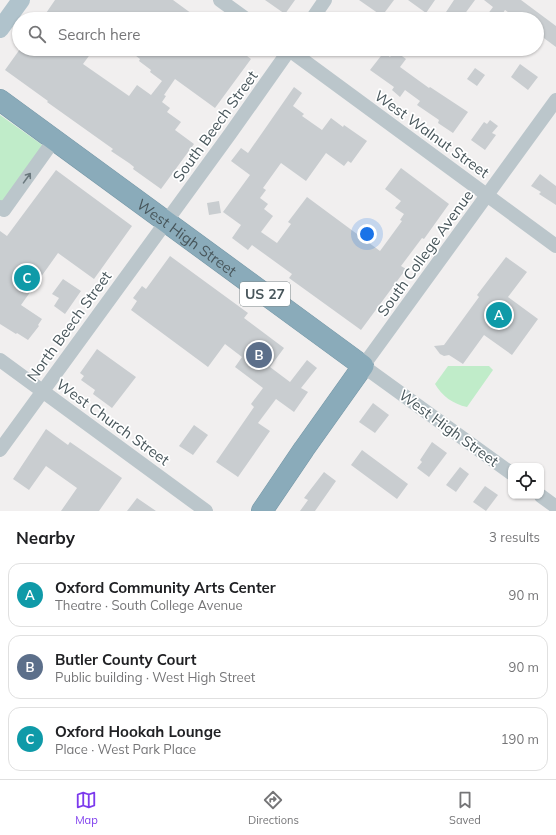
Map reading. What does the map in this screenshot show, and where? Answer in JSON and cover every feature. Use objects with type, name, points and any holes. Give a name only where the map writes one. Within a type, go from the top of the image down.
[{"type":"highway","name":"West High Street","points":[[0,100],[364,366]]},
{"type":"highway","points":[[262,511],[304,449],[364,366]]},
{"type":"main road","points":[[12,12],[21,0]]},
{"type":"main road","points":[[0,29],[12,12]]},
{"type":"street","points":[[220,0],[236,12]]},
{"type":"street","points":[[317,12],[325,0]]},
{"type":"street","name":"South Beech Street","points":[[167,222],[284,56]]},
{"type":"street","name":"West Walnut Street","points":[[298,56],[556,246]]},
{"type":"street","name":"South College Avenue","points":[[364,366],[556,100]]},
{"type":"street","points":[[0,207],[4,210],[54,140]]},
{"type":"street","name":"North Beech Street","points":[[0,450],[167,222]]},
{"type":"street","name":"West Church Street","points":[[0,360],[206,511]]},
{"type":"street","name":"West High Street","points":[[364,366],[508,472]]},
{"type":"street","points":[[544,498],[556,507]]},
{"type":"green space","points":[[0,115],[41,144],[43,147],[2,202],[0,201]]},
{"type":"green space","points":[[448,366],[489,366],[493,370],[467,407],[448,399],[435,384]]},
{"type":"building","points":[[55,0],[173,0],[189,12],[47,12]]},
{"type":"building","points":[[265,0],[295,0],[286,12],[282,12]]},
{"type":"building","points":[[359,0],[394,0],[385,12],[376,12]]},
{"type":"building","points":[[408,0],[435,0],[427,12]]},
{"type":"building","points":[[454,0],[475,0],[466,12],[446,12]]},
{"type":"building","points":[[484,0],[521,0],[537,12],[508,12],[505,10],[504,12],[489,12],[493,7]]},
{"type":"building","points":[[544,17],[556,26],[556,47],[544,38]]},
{"type":"building","points":[[15,56],[89,56],[83,64],[129,96],[137,85],[151,95],[162,81],[150,72],[151,70],[139,61],[140,59],[136,56],[247,56],[251,59],[215,108],[175,79],[164,95],[166,96],[162,102],[170,108],[167,112],[181,122],[175,130],[194,144],[161,189],[133,169],[134,167],[129,163],[111,151],[113,149],[5,70]]},
{"type":"building","points":[[381,56],[402,56],[406,59],[400,67],[429,88],[430,87],[468,112],[453,133],[438,123],[439,120],[417,105],[420,101],[405,90],[400,97],[392,90],[394,87],[370,70]]},
{"type":"building","points":[[520,64],[538,77],[528,90],[511,77]]},
{"type":"building","points":[[475,68],[485,75],[477,86],[467,79]]},
{"type":"building","points":[[294,87],[302,93],[293,106],[304,114],[302,116],[322,130],[331,118],[367,141],[351,163],[348,161],[344,166],[326,153],[306,181],[281,163],[263,188],[266,190],[260,198],[268,204],[264,209],[273,216],[261,232],[277,243],[291,224],[288,222],[307,197],[380,251],[402,221],[400,220],[404,214],[395,208],[401,201],[385,189],[401,168],[449,204],[424,239],[422,238],[401,266],[406,269],[361,330],[289,278],[292,274],[252,245],[248,250],[232,238],[241,225],[223,212],[250,175],[231,161],[241,148],[248,153]]},
{"type":"building","points":[[490,120],[498,126],[492,133],[496,135],[485,150],[471,140],[484,122],[487,124]]},
{"type":"building","points":[[56,170],[132,226],[94,279],[58,253],[21,305],[42,319],[38,325],[39,326],[28,340],[0,324],[0,231],[7,236]]},
{"type":"building","points":[[540,174],[556,186],[556,205],[539,194],[541,192],[531,186]]},
{"type":"building","points":[[219,201],[221,213],[209,215],[207,203]]},
{"type":"building","points":[[170,256],[248,313],[244,318],[284,348],[270,367],[290,382],[307,360],[317,368],[301,388],[308,392],[294,412],[276,399],[258,423],[270,431],[238,477],[216,462],[254,407],[251,404],[263,388],[235,367],[242,357],[225,344],[208,367],[131,310],[137,301],[133,298],[142,286],[146,289]]},
{"type":"building","points":[[506,257],[527,272],[508,297],[538,319],[512,355],[484,335],[463,364],[449,355],[444,356],[440,354],[434,346],[444,345],[479,297],[477,295]]},
{"type":"building","points":[[63,279],[81,291],[65,314],[54,306],[59,298],[52,294]]},
{"type":"building","points":[[97,349],[136,377],[112,408],[93,394],[95,390],[81,380],[84,376],[80,373]]},
{"type":"building","points":[[373,403],[389,415],[375,433],[359,422]]},
{"type":"building","points":[[194,425],[208,435],[193,455],[179,446]]},
{"type":"building","points":[[46,429],[68,445],[70,442],[122,478],[99,511],[61,511],[77,488],[46,466],[29,490],[13,479]]},
{"type":"building","points":[[432,442],[447,453],[429,477],[417,468],[422,462],[420,460]]},
{"type":"building","points":[[362,450],[408,484],[397,499],[351,465]]},
{"type":"building","points":[[460,467],[469,474],[456,492],[446,485]]},
{"type":"building","points":[[324,472],[336,481],[315,511],[300,511],[308,500],[304,498]]},
{"type":"building","points":[[485,486],[498,495],[486,511],[473,502]]},
{"type":"building","points":[[137,498],[156,511],[127,511]]},
{"type":"place","name":"Oxford Hookah Lounge","points":[[27,278]]},
{"type":"place","name":"Oxford Community Arts Center","points":[[499,315]]},
{"type":"place","name":"Butler County Court","points":[[259,355]]}]
